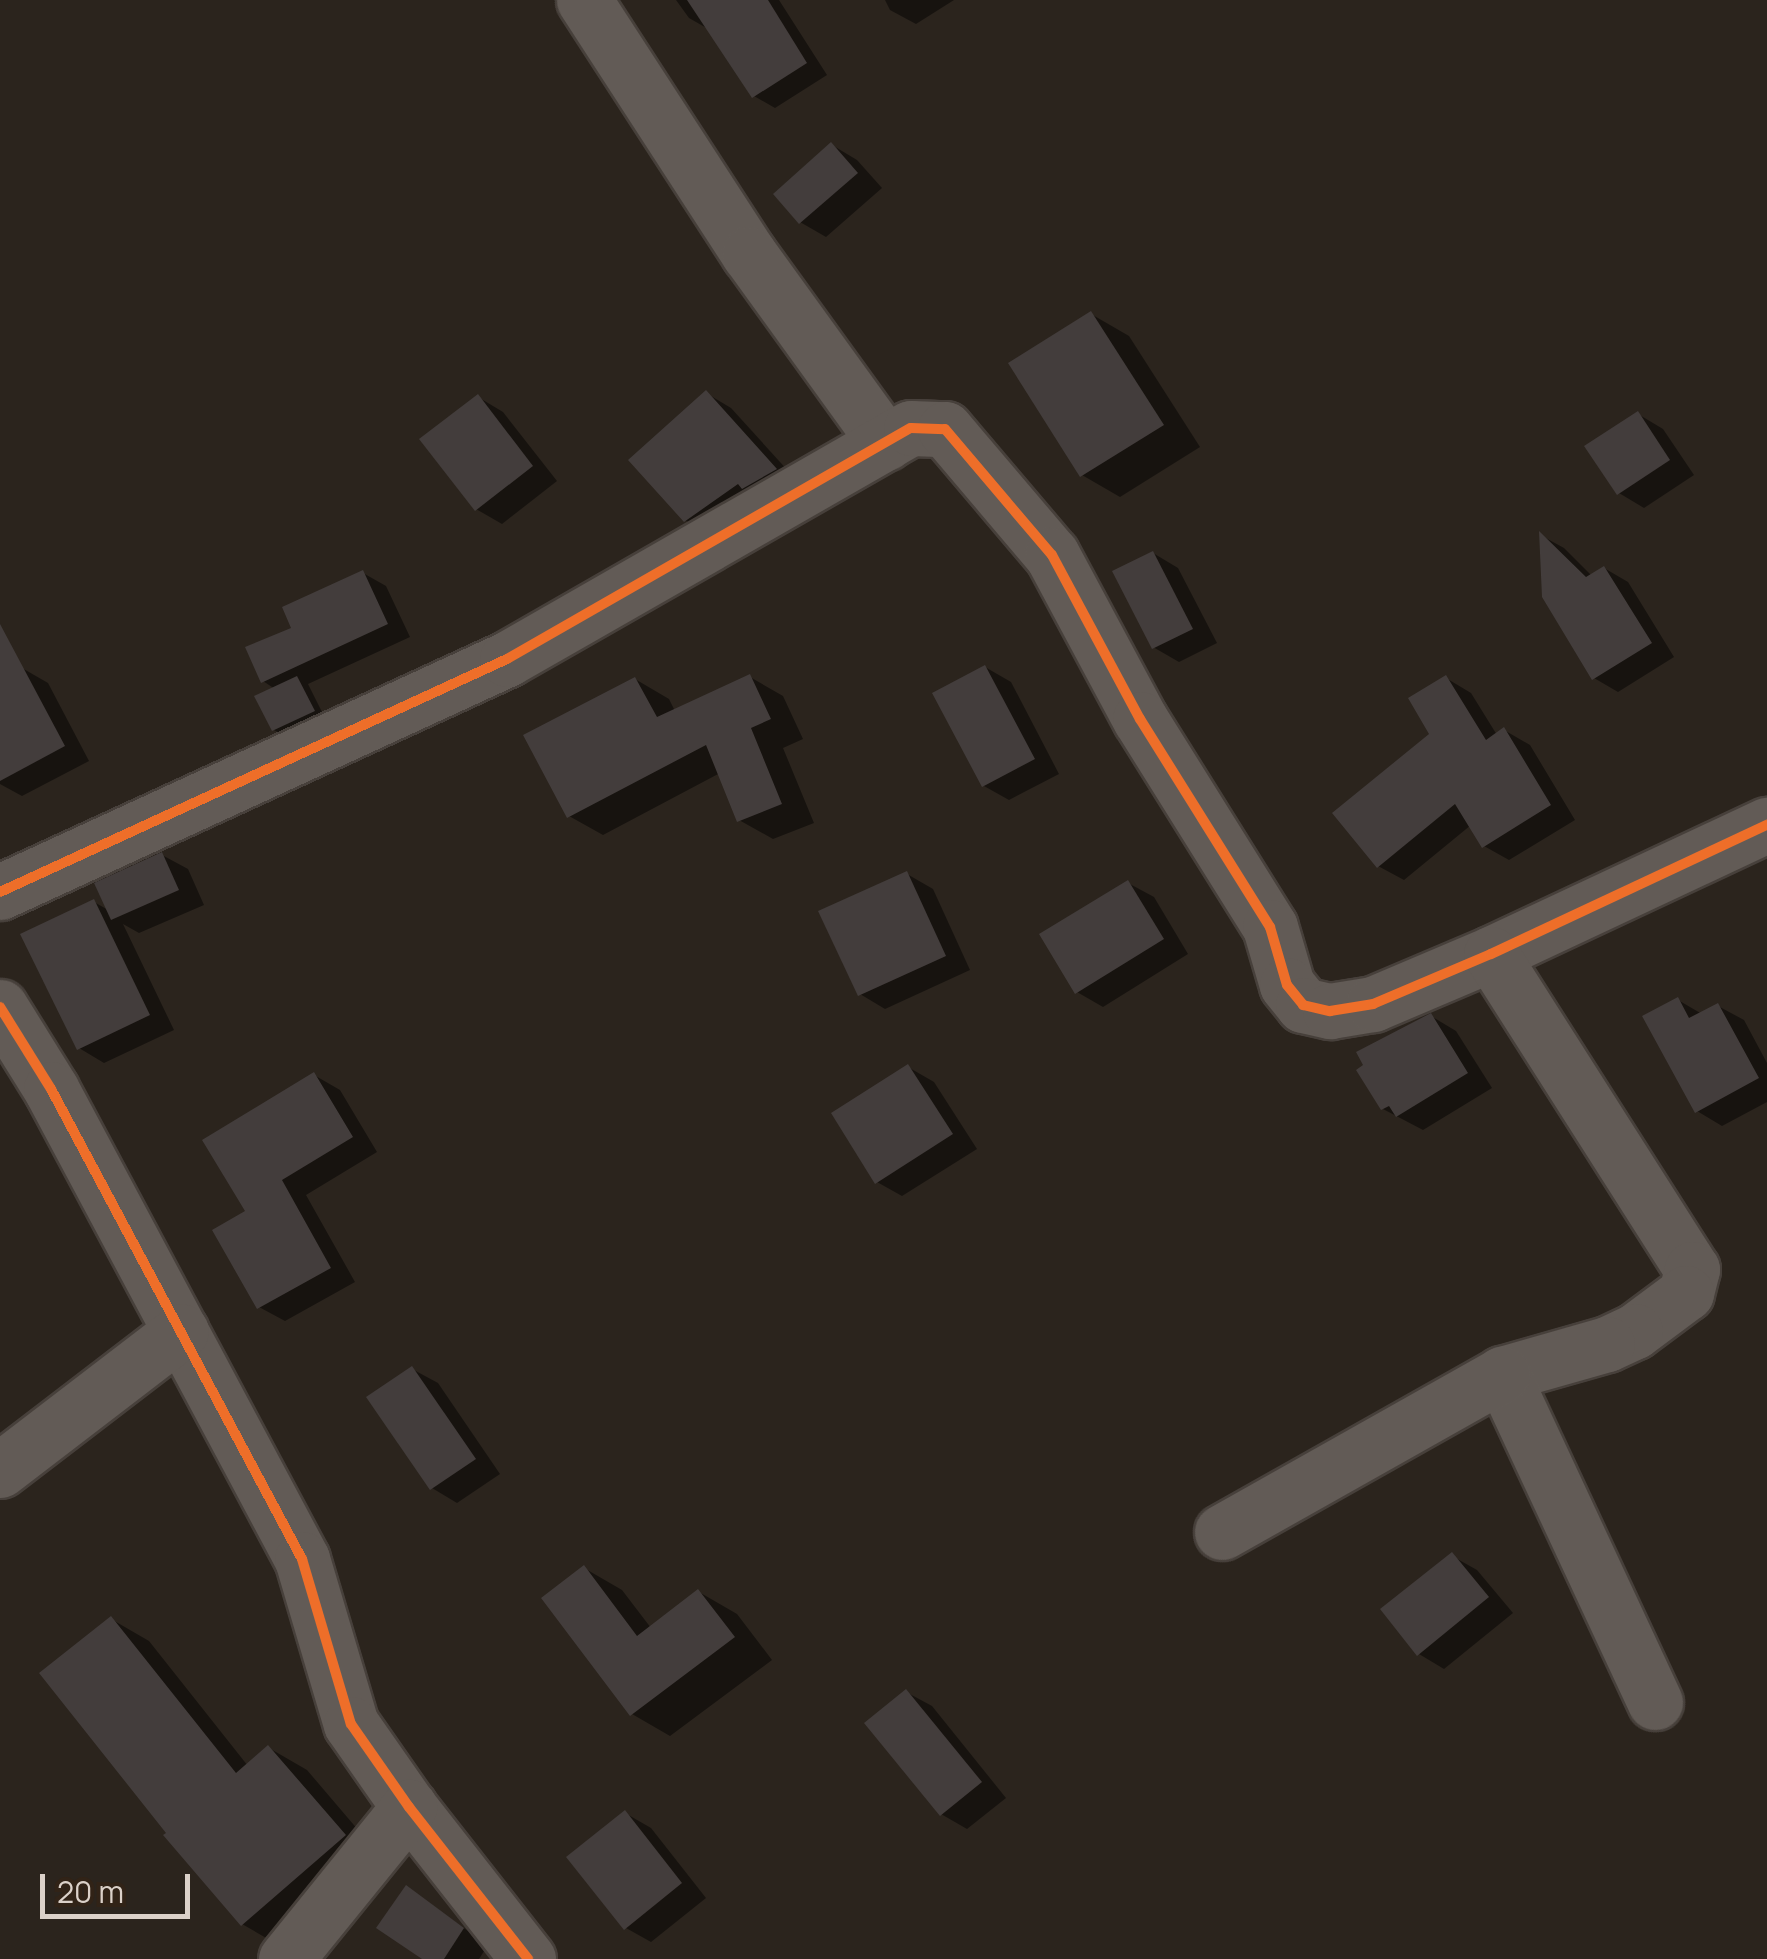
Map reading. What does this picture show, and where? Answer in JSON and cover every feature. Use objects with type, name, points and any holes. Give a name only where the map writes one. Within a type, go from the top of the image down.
[{"type":"street","points":[[584,0],[749,254],[886,443]]},
{"type":"street","points":[[0,892],[507,660],[912,428],[945,429],[1052,555],[1140,719],[1270,928],[1287,985],[1303,1005],[1330,1011],[1373,1004],[1490,954],[1767,824]]},
{"type":"street","points":[[1222,1532],[1502,1374],[1606,1344],[1635,1331],[1686,1293],[1692,1269],[1490,954]]},
{"type":"street","points":[[0,1007],[50,1089],[302,1559],[351,1724],[409,1808],[528,1959]]},
{"type":"street","points":[[0,1470],[182,1331]]},
{"type":"street","points":[[1502,1374],[1656,1702]]},
{"type":"street","points":[[286,1959],[409,1808]]},
{"type":"building","points":[[687,0],[768,0],[807,63],[752,98]]},
{"type":"building","points":[[831,142],[858,173],[799,224],[773,194]]},
{"type":"building","points":[[1091,311],[1164,425],[1080,477],[1008,363]]},
{"type":"building","points":[[706,390],[777,469],[742,489],[738,484],[684,522],[628,460]]},
{"type":"building","points":[[478,394],[533,466],[475,511],[419,439]]},
{"type":"building","points":[[1638,411],[1670,460],[1617,495],[1584,446]]},
{"type":"building","points":[[1539,531],[1586,577],[1604,566],[1652,643],[1592,680],[1542,597]]},
{"type":"building","points":[[1153,551],[1193,629],[1152,649],[1112,571]]},
{"type":"building","points":[[363,570],[388,624],[261,683],[245,647],[291,628],[282,607]]},
{"type":"building","points":[[0,624],[65,746],[0,781]]},
{"type":"building","points":[[985,665],[1035,759],[982,787],[932,693]]},
{"type":"building","points":[[750,674],[771,719],[751,728],[782,804],[737,822],[706,745],[567,818],[523,735],[635,677],[657,717]]},
{"type":"building","points":[[1446,675],[1486,740],[1504,727],[1551,805],[1482,848],[1455,804],[1377,868],[1332,813],[1429,734],[1408,698]]},
{"type":"building","points":[[297,676],[315,711],[272,731],[254,696]]},
{"type":"building","points":[[162,852],[179,890],[111,920],[94,883]]},
{"type":"building","points":[[907,871],[946,956],[858,996],[818,911]]},
{"type":"building","points":[[1128,880],[1164,939],[1075,994],[1039,934]]},
{"type":"building","points":[[94,899],[150,1015],[77,1050],[20,934]]},
{"type":"building","points":[[1678,997],[1689,1018],[1718,1003],[1759,1078],[1695,1113],[1642,1016]]},
{"type":"building","points":[[1431,1013],[1468,1073],[1396,1117],[1389,1106],[1381,1110],[1356,1070],[1363,1065],[1356,1052]]},
{"type":"building","points":[[908,1064],[953,1134],[875,1184],[831,1113]]},
{"type":"building","points":[[314,1072],[353,1137],[282,1180],[331,1268],[257,1309],[212,1230],[245,1211],[202,1140]]},
{"type":"building","points":[[412,1366],[476,1459],[430,1490],[366,1397]]},
{"type":"building","points":[[1452,1552],[1489,1597],[1417,1656],[1380,1609]]},
{"type":"building","points":[[584,1565],[637,1636],[698,1589],[735,1637],[630,1716],[541,1598]]},
{"type":"building","points":[[111,1616],[236,1773],[268,1745],[346,1835],[241,1926],[163,1835],[166,1833],[39,1673]]},
{"type":"building","points":[[906,1689],[982,1782],[940,1816],[864,1723]]},
{"type":"building","points":[[625,1810],[682,1883],[624,1930],[566,1857]]},
{"type":"building","points":[[406,1885],[464,1928],[444,1959],[422,1959],[376,1928]]},
{"type":"cycle path","points":[[0,892],[507,659],[911,428],[945,429],[1052,555],[1140,719],[1270,927],[1287,985],[1303,1005],[1330,1011],[1373,1004],[1491,954],[1767,825]]},
{"type":"cycle path","points":[[0,1007],[51,1089],[302,1559],[351,1724],[409,1807],[528,1959]]}]
